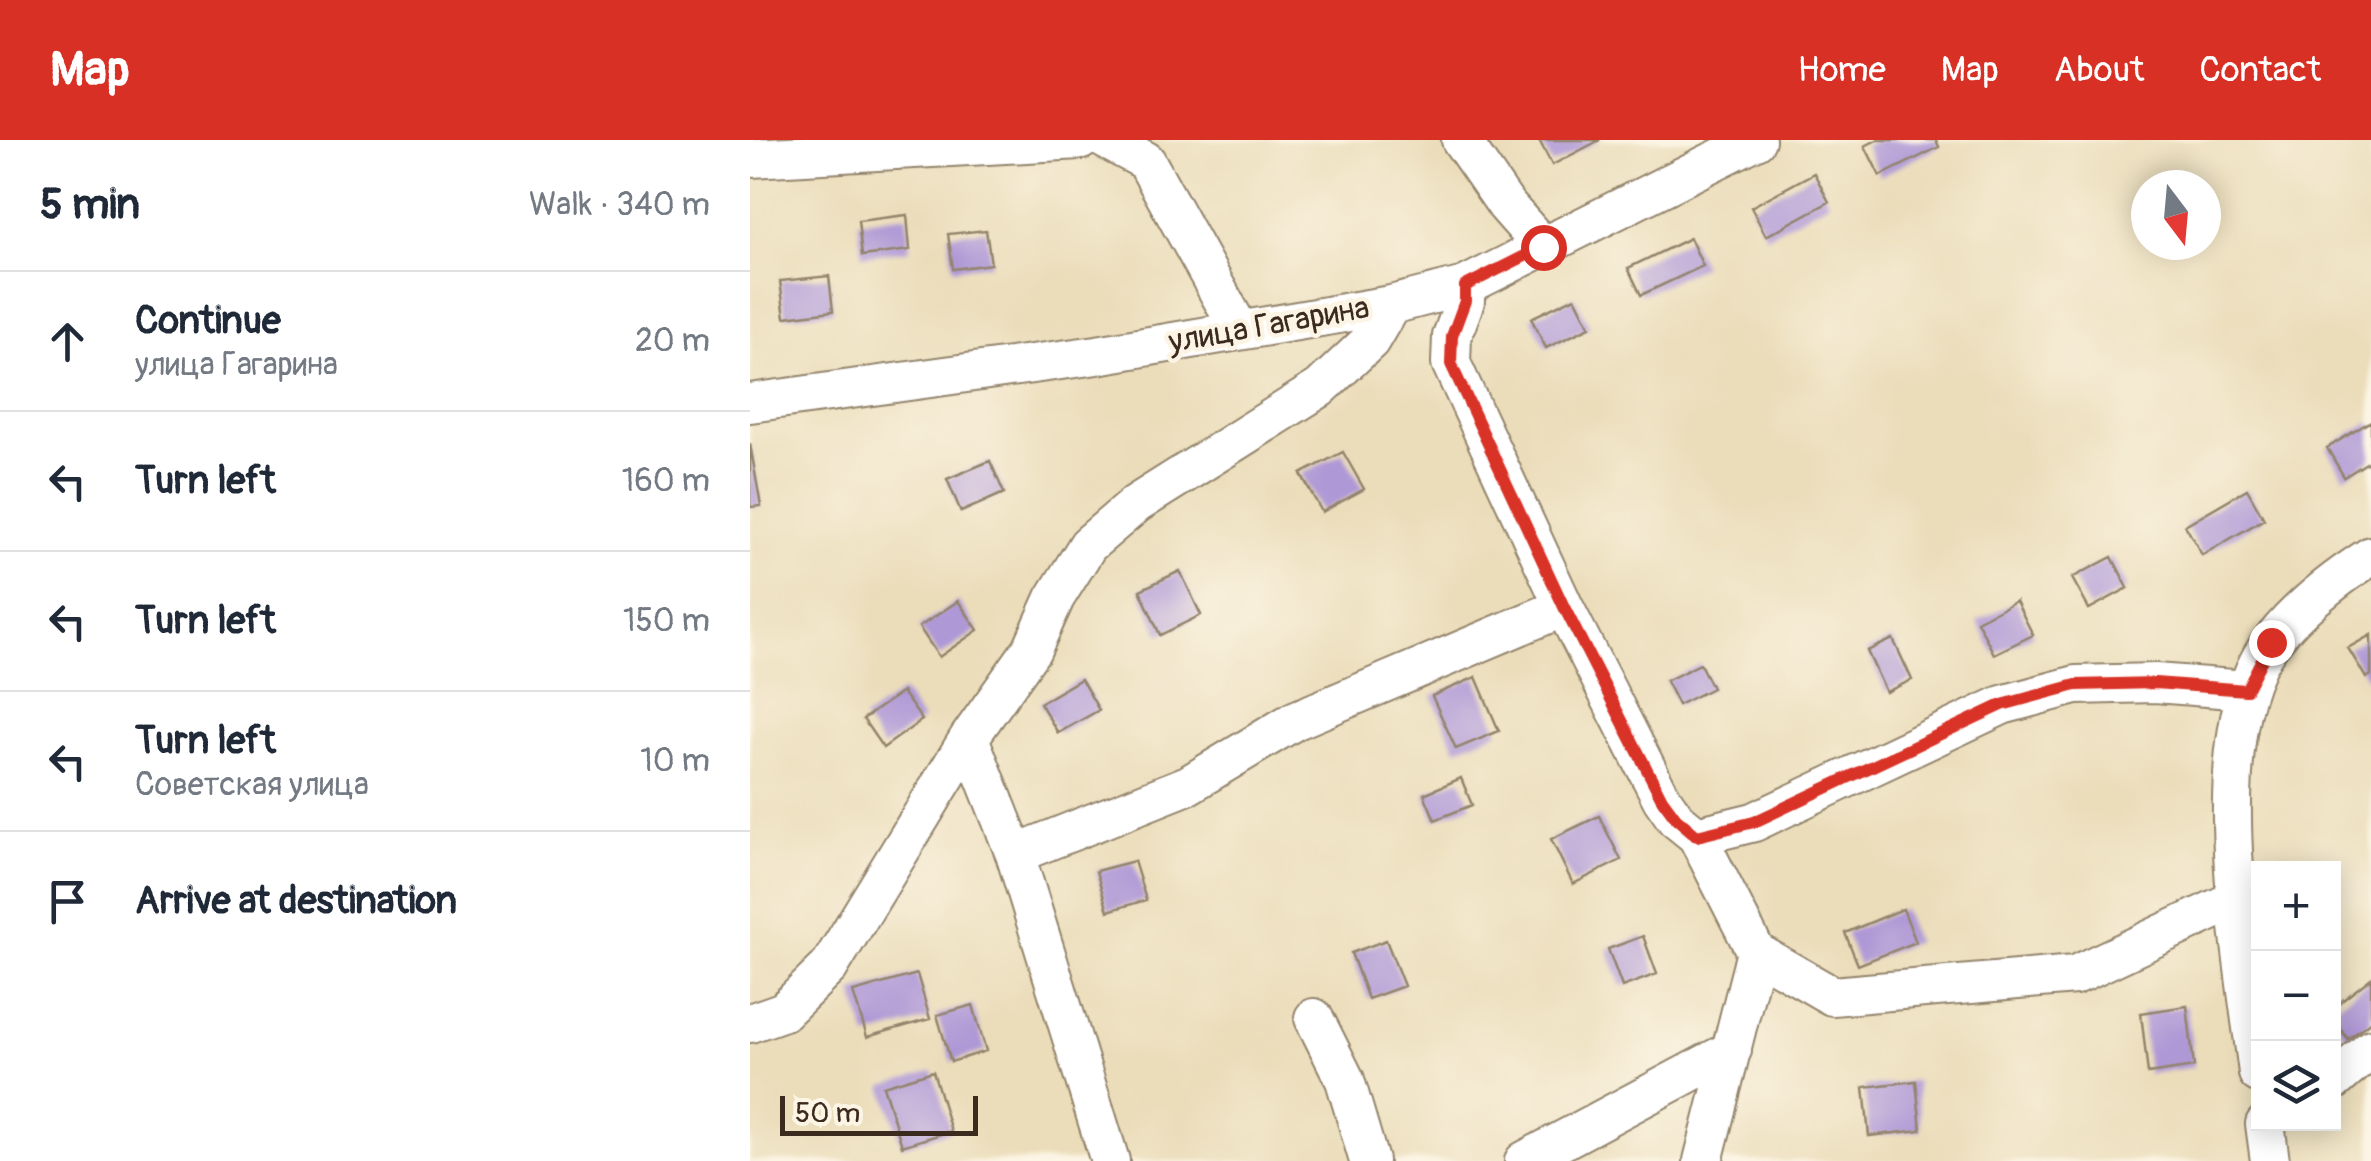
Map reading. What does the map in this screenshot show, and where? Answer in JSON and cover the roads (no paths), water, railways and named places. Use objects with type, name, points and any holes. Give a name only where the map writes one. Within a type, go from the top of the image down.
[{"type":"street","points":[[750,158],[1081,140]]},
{"type":"street","points":[[1106,140],[1146,162],[1239,329]]},
{"type":"street","points":[[1461,140],[1506,204],[1543,247]]},
{"type":"street","name":"улица Гагарина","points":[[750,402],[1097,355],[1390,305],[1465,286],[1756,140]]},
{"type":"street","points":[[1465,286],[1465,301],[1452,336],[1451,364],[1564,607],[1662,799],[1697,836],[1756,952],[1832,996],[2075,975],[2237,899]]},
{"type":"street","points":[[750,1023],[784,1011],[829,967],[969,738],[1032,649],[1055,598],[1088,545],[1136,504],[1320,388],[1370,341],[1390,305]]},
{"type":"street","points":[[2254,1041],[2232,844],[2234,759],[2246,690],[2271,642],[2333,581],[2371,556]]},
{"type":"street","points":[[1014,854],[1188,786],[1294,721],[1564,607]]},
{"type":"street","points":[[1697,836],[1754,822],[2002,705],[2076,685],[2155,683],[2246,690]]},
{"type":"street","points":[[969,738],[1014,854],[1110,1161]]},
{"type":"street","points":[[1703,1161],[1756,952]]},
{"type":"street","points":[[1314,1018],[1345,1080],[1369,1161]]},
{"type":"street","points":[[2341,1075],[2371,1049]]},
{"type":"street","points":[[1524,1161],[1732,1050]]}]
